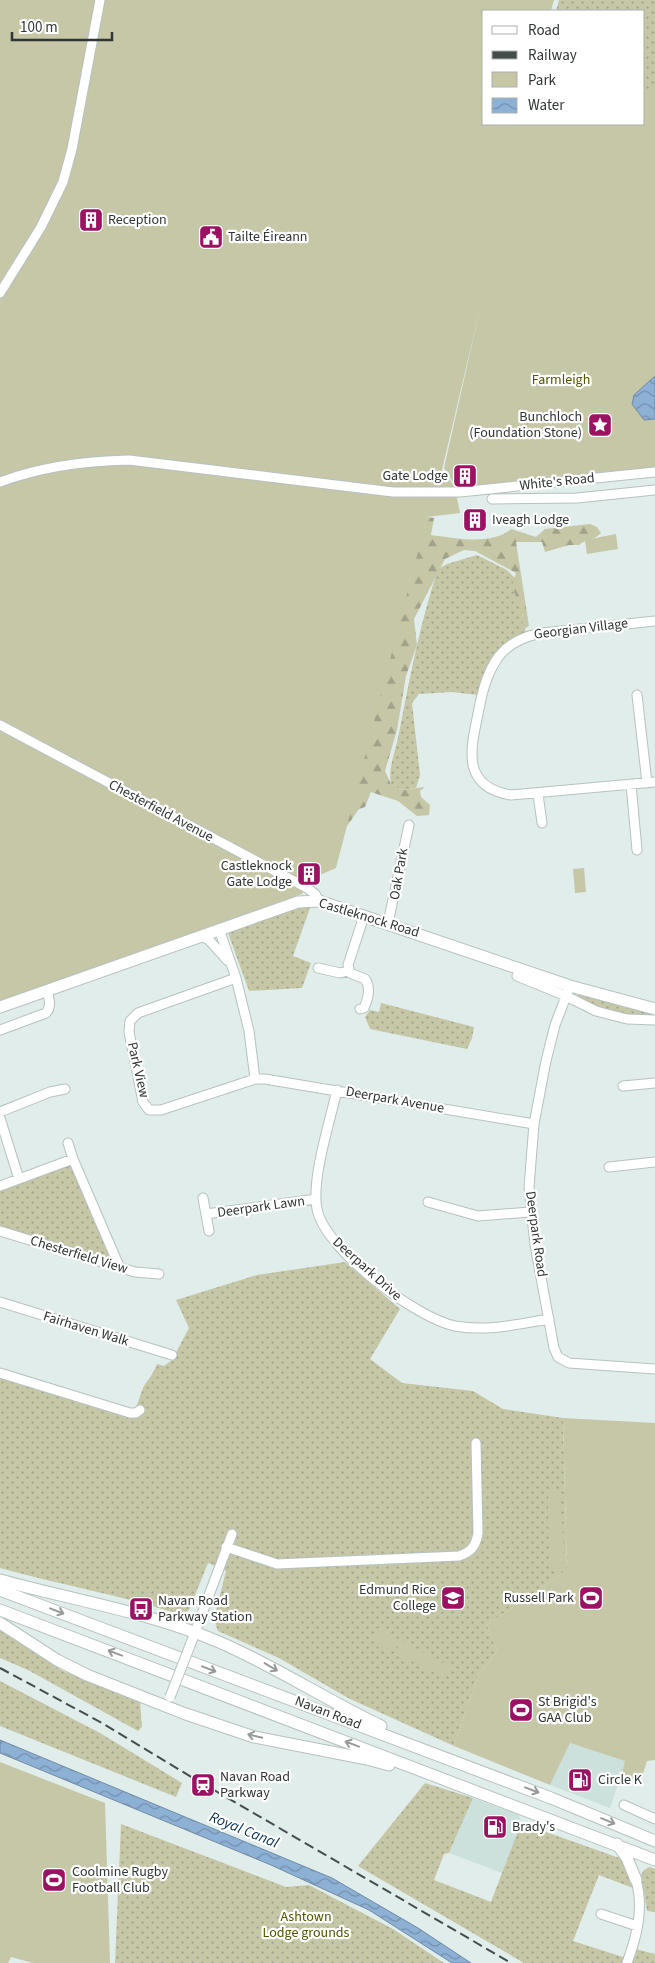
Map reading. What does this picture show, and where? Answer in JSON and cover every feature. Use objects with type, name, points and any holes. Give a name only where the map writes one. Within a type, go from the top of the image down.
[{"type":"main road","name":"Castleknock Road","points":[[0,1007],[298,902],[319,901],[388,923],[568,991],[655,1009]]},
{"type":"main road","points":[[0,1580],[140,1614],[193,1638],[265,1663],[360,1716],[486,1773]]},
{"type":"main road","name":"Navan Road","points":[[0,1590],[486,1773],[655,1840]]},
{"type":"main road","name":"Navan Road","points":[[0,1610],[617,1844],[655,1861]]},
{"type":"main road","points":[[0,1623],[57,1660],[254,1737],[368,1759],[463,1786]]},
{"type":"main road","points":[[617,1844],[627,1858],[636,1880]]},
{"type":"main road","points":[[636,1880],[641,1867],[655,1861]]},
{"type":"street","points":[[0,293],[41,227],[63,182],[72,149],[100,0]]},
{"type":"street","name":"White's Road","points":[[0,482],[64,466],[99,461],[129,460],[393,492],[458,492],[655,472]]},
{"type":"street","points":[[496,502],[577,498],[655,490]]},
{"type":"street","name":"Georgian Village","points":[[637,695],[651,782],[538,794],[498,793],[486,787],[473,767],[472,741],[480,703],[487,675],[500,655],[525,636],[655,621]]},
{"type":"street","name":"Chesterfield Avenue","points":[[0,725],[307,888],[315,894],[319,901]]},
{"type":"street","points":[[631,784],[637,850]]},
{"type":"street","points":[[538,794],[542,823]]},
{"type":"street","name":"Oak Park","points":[[388,923],[409,825]]},
{"type":"street","points":[[360,1009],[364,1008],[367,1002],[367,981],[352,975],[348,970],[348,965],[364,916]]},
{"type":"street","points":[[219,929],[232,964],[249,1031],[255,1079]]},
{"type":"street","points":[[200,936],[210,940],[232,964]]},
{"type":"street","points":[[318,968],[340,974],[348,970]]},
{"type":"street","name":"Castleknock Road","points":[[517,976],[568,991],[587,1008],[628,1019],[655,1020]]},
{"type":"street","name":"Park View","points":[[236,978],[138,1014],[130,1021],[129,1032],[143,1102],[149,1110],[161,1110],[255,1079]]},
{"type":"street","points":[[0,1030],[46,1013],[50,1009],[47,990]]},
{"type":"street","name":"Deerpark Road","points":[[568,991],[548,1050],[534,1124],[528,1187],[530,1212],[556,1353],[565,1362],[655,1369]]},
{"type":"street","name":"Deerpark Avenue","points":[[255,1079],[337,1090],[534,1124]]},
{"type":"street","points":[[623,1086],[655,1083]]},
{"type":"street","points":[[0,1112],[42,1095],[65,1089]]},
{"type":"street","name":"Deerpark Drive","points":[[337,1090],[316,1199],[322,1225],[337,1246],[404,1302],[447,1323],[460,1327],[504,1328],[549,1318]]},
{"type":"street","points":[[0,1118],[19,1179]]},
{"type":"street","points":[[68,1143],[73,1159],[120,1266]]},
{"type":"street","points":[[0,1186],[73,1159]]},
{"type":"street","points":[[609,1167],[655,1162]]},
{"type":"street","name":"Deerpark Lawn","points":[[203,1198],[209,1231]]},
{"type":"street","name":"Deerpark Lawn","points":[[206,1214],[316,1199]]},
{"type":"street","points":[[428,1202],[478,1216],[530,1212]]},
{"type":"street","name":"Chesterfield View","points":[[0,1232],[143,1274],[159,1274]]},
{"type":"street","name":"Fairhaven Walk","points":[[0,1302],[169,1354],[162,1362]]},
{"type":"street","points":[[0,1373],[130,1413],[136,1413],[140,1410]]},
{"type":"street","points":[[226,1547],[277,1564],[459,1556],[469,1553],[474,1547],[478,1533],[476,1443]]},
{"type":"street","points":[[168,1702],[232,1534]]},
{"type":"street","points":[[624,1805],[655,1819]]},
{"type":"street","points":[[627,1963],[638,1926],[641,1901],[636,1880]]},
{"type":"street","points":[[601,1914],[638,1926]]},
{"type":"shaded area","points":[[570,1743],[626,1761],[610,1808],[550,1785]]},
{"type":"shaded area","points":[[473,1798],[519,1815],[521,1823],[502,1873],[449,1853]]},
{"type":"green space","name":"Farmleigh","points":[[0,0],[554,0],[551,10],[482,10],[482,125],[645,125],[645,91],[655,91],[655,469],[457,488],[444,468],[481,304],[442,470],[453,484],[460,513],[427,517],[336,868],[313,878],[302,894],[0,1001]]},
{"type":"green space","points":[[559,0],[655,0],[655,96],[645,96],[645,10],[556,10]]},
{"type":"green space","points":[[427,517],[434,518],[431,535],[461,539],[494,538],[511,529],[536,537],[545,529],[590,524],[597,527],[601,533],[579,545],[569,545],[545,552],[542,542],[516,542],[529,626],[522,630],[523,616],[512,585],[516,573],[475,551],[464,550],[445,559],[414,619],[417,645],[406,676],[397,730],[385,771],[391,784],[402,790],[425,787],[420,791],[421,797],[430,805],[429,815],[417,816],[398,801],[371,792],[365,807],[359,809],[340,836]]},
{"type":"green space","points":[[616,534],[618,549],[587,554],[585,540]]},
{"type":"green space","points":[[477,555],[507,570],[515,578],[526,633],[490,666],[478,695],[452,692],[419,694],[412,703],[420,775],[416,788],[402,790],[391,784],[391,764],[398,739],[411,671],[438,569],[447,564]]},
{"type":"green space","points":[[584,868],[586,892],[575,893],[573,869]]},
{"type":"green space","points":[[301,906],[310,908],[293,956],[311,963],[302,988],[249,991],[228,933]]},
{"type":"green space","points":[[579,993],[623,1007],[655,1014],[655,1018],[635,1016],[605,1009],[577,998]]},
{"type":"green space","points":[[381,1003],[474,1027],[467,1049],[370,1029],[365,1017],[370,1010],[379,1012]]},
{"type":"green space","points":[[66,1164],[72,1166],[111,1256],[110,1258],[105,1259],[0,1227],[0,1191]]},
{"type":"green space","points":[[345,1262],[400,1309],[370,1359],[402,1383],[473,1391],[503,1409],[563,1418],[567,1570],[487,1625],[497,1651],[478,1676],[454,1746],[348,1698],[279,1658],[218,1631],[214,1619],[226,1571],[208,1563],[189,1610],[181,1615],[0,1568],[0,1376],[129,1416],[157,1364],[164,1366],[172,1360],[189,1328],[176,1300],[257,1275]]},
{"type":"green space","name":"Russell Park","points":[[563,1418],[655,1423],[655,1760],[647,1761],[640,1783],[621,1778],[625,1761],[570,1743],[550,1785],[454,1746],[478,1676],[497,1651],[487,1625],[567,1570]]},
{"type":"green space","points":[[548,1489],[561,1489],[561,1514],[548,1515]]},
{"type":"green space","points":[[562,1515],[564,1570],[550,1570],[548,1516]]},
{"type":"green space","points":[[377,1628],[400,1640],[394,1652],[371,1640]]},
{"type":"green space","points":[[0,1630],[63,1671],[140,1701],[142,1727],[138,1731],[28,1670],[0,1658]]},
{"type":"green space","points":[[401,1641],[425,1653],[419,1665],[395,1653]]},
{"type":"green space","points":[[426,1654],[450,1666],[444,1678],[420,1665]]},
{"type":"green space","points":[[0,1681],[100,1733],[182,1783],[176,1797],[0,1726]]},
{"type":"green space","name":"Coolmine Rugby Football Club","points":[[0,1762],[105,1803],[110,1963],[33,1963],[11,1957],[8,1963],[0,1963]]},
{"type":"green space","points":[[425,1783],[473,1798],[449,1853],[444,1854],[434,1880],[491,1902],[521,1823],[622,1859],[633,1888],[599,1875],[573,1941],[623,1957],[628,1947],[655,1954],[655,1963],[524,1963],[358,1866]]},
{"type":"green space","name":"Ashtown Lodge grounds","points":[[121,1824],[286,1887],[309,1885],[393,1929],[444,1963],[115,1963]]},
{"type":"green space","points":[[650,1867],[655,1869],[655,1912],[647,1911],[641,1875],[644,1870]]},
{"type":"water","points":[[655,376],[655,419],[644,420],[632,404],[634,395]]},
{"type":"water","name":"Royal Canal","points":[[0,1740],[332,1878],[418,1928],[471,1963],[452,1963],[369,1910],[271,1865],[0,1753]]},
{"type":"railway","points":[[0,1668],[102,1723],[198,1781]]},
{"type":"railway","points":[[214,1790],[511,1963]]},
{"type":"place","name":"Reception","points":[[91,220]]},
{"type":"place","name":"Tailte Éireann","points":[[211,237]]},
{"type":"place","name":"Bunchloch (Foundation Stone)","points":[[600,425]]},
{"type":"place","name":"Gate Lodge","points":[[465,476]]},
{"type":"place","name":"Iveagh Lodge","points":[[475,520]]},
{"type":"place","name":"Castleknock Gate Lodge","points":[[309,874]]},
{"type":"place","name":"Edmund Rice College","points":[[453,1598]]},
{"type":"place","name":"Russell Park","points":[[591,1598]]},
{"type":"place","name":"Navan Road Parkway Station","points":[[141,1609]]},
{"type":"place","name":"St Brigid's GAA Club","points":[[521,1710]]},
{"type":"place","name":"Circle K","points":[[580,1780]]},
{"type":"place","name":"Navan Road Parkway","points":[[203,1785]]},
{"type":"place","name":"Brady's","points":[[495,1827]]},
{"type":"place","name":"Coolmine Rugby Football Club","points":[[54,1880]]}]
